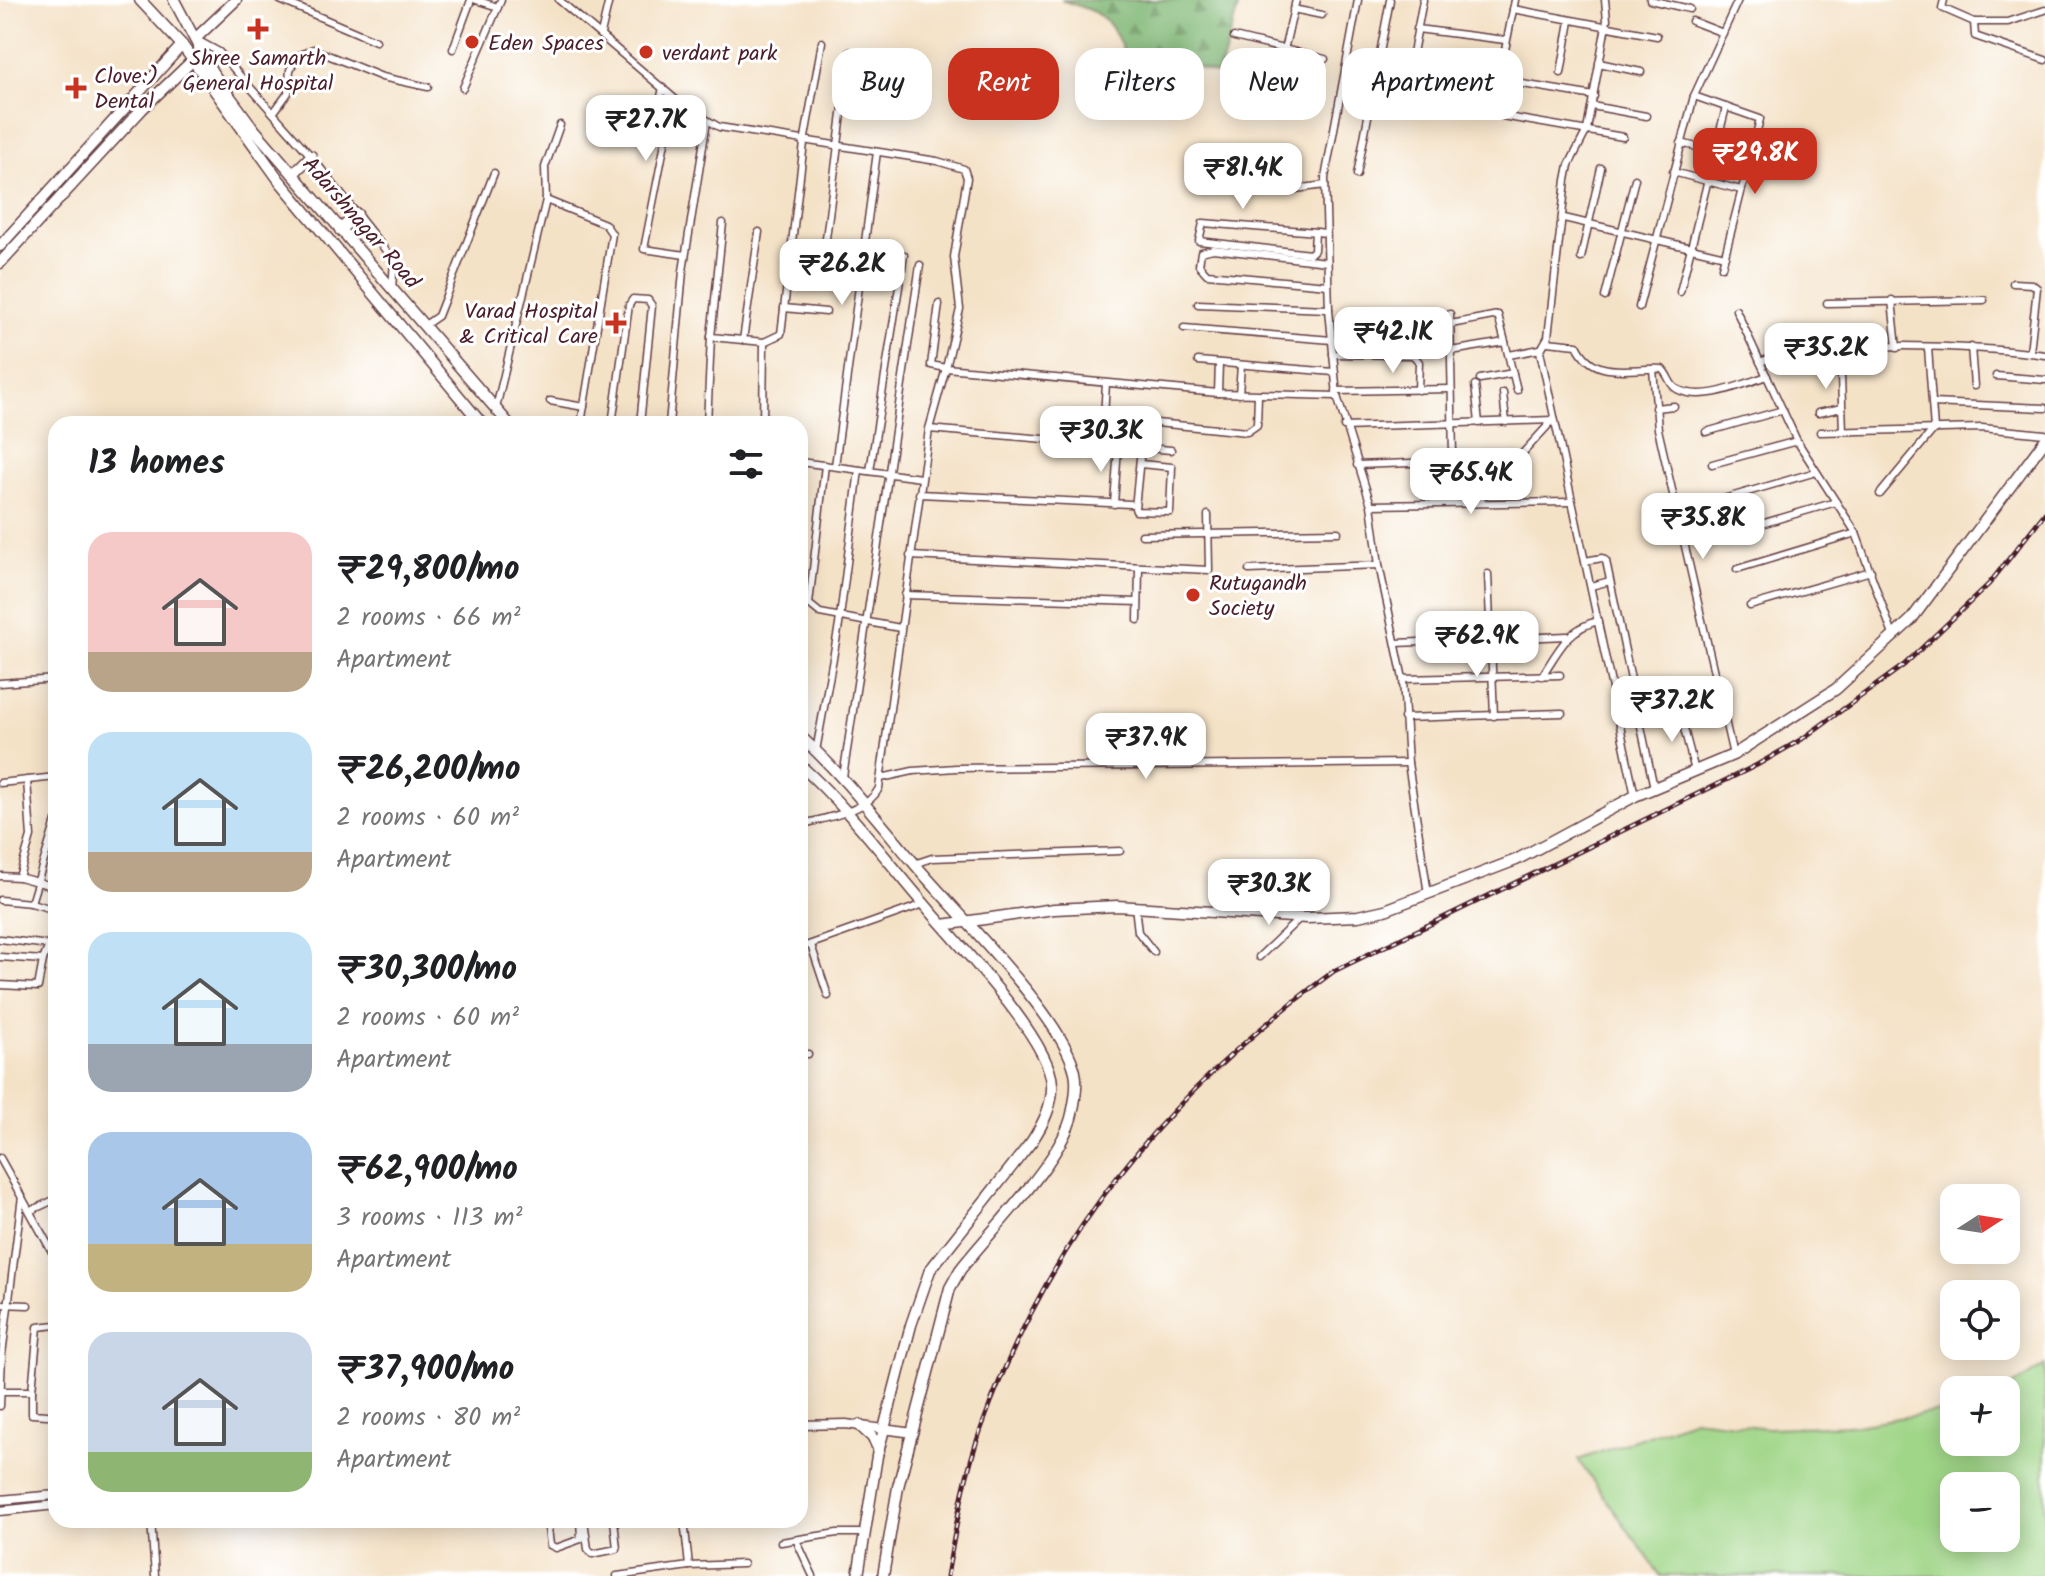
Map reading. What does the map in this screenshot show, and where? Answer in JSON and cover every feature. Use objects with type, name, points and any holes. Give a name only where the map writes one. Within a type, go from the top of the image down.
[{"type":"main road","name":"Adarshnagar Road","points":[[140,0],[182,45],[279,180],[475,416]]},
{"type":"main road","name":"Adarshnagar Road","points":[[174,0],[212,72],[340,230],[502,416]]},
{"type":"main road","points":[[195,39],[236,0]]},
{"type":"main road","points":[[0,246],[182,45]]},
{"type":"main road","points":[[0,263],[142,109],[192,61]]},
{"type":"main road","points":[[293,174],[311,156]]},
{"type":"main road","points":[[340,230],[357,214]]},
{"type":"main road","points":[[943,925],[1054,909],[1135,906],[1300,918],[1358,916],[1428,894],[1516,860],[1635,796],[1733,755],[1836,689],[1894,638],[2045,440]]},
{"type":"main road","points":[[808,744],[865,801],[914,864],[966,921],[1046,1019],[1075,1071],[1076,1088],[1067,1134],[960,1270],[950,1288],[898,1487],[883,1576]]},
{"type":"main road","points":[[808,773],[848,811],[994,986],[1042,1057],[1052,1084],[1050,1103],[1032,1141],[930,1270],[911,1325],[884,1427],[858,1576]]},
{"type":"main road","points":[[859,1425],[872,1437],[879,1450]]},
{"type":"street","points":[[280,0],[376,41]]},
{"type":"street","points":[[453,49],[473,0],[499,3],[463,88]]},
{"type":"street","points":[[559,0],[707,121],[804,143],[954,164],[966,173],[954,257],[960,309],[929,429],[881,778],[876,794],[865,801],[848,811],[808,823]]},
{"type":"street","points":[[601,34],[609,0]]},
{"type":"street","points":[[1284,48],[1296,0]]},
{"type":"street","points":[[1358,0],[1325,185],[1329,309],[1336,394],[1371,505],[1379,565],[1403,679],[1408,763],[1428,894]]},
{"type":"street","points":[[1357,175],[1390,0]]},
{"type":"street","points":[[1414,48],[1423,0]]},
{"type":"street","points":[[1504,48],[1515,0]]},
{"type":"street","points":[[1509,355],[1540,349],[1547,342],[1569,165],[1587,130],[1605,28],[1605,0]]},
{"type":"street","points":[[1650,0],[1690,9]]},
{"type":"street","points":[[1639,307],[1694,96],[1738,0]]},
{"type":"street","points":[[1944,0],[1942,8],[1974,22],[2021,20],[2045,10]]},
{"type":"street","points":[[1293,9],[1322,15]]},
{"type":"street","points":[[1513,9],[1657,36]]},
{"type":"street","points":[[1561,73],[1570,21]]},
{"type":"street","points":[[1692,21],[1723,33]]},
{"type":"street","points":[[1974,22],[1975,36],[2045,60]]},
{"type":"street","points":[[1417,29],[1505,40]]},
{"type":"street","points":[[1234,37],[1276,48]]},
{"type":"street","points":[[195,39],[219,52],[274,112],[357,214],[394,261],[392,289]]},
{"type":"street","points":[[711,337],[764,342],[781,334],[804,143],[822,42]]},
{"type":"street","points":[[274,112],[288,93],[293,63],[306,50],[322,51],[382,77],[428,87]]},
{"type":"street","points":[[1599,63],[1641,72]]},
{"type":"street","points":[[1523,84],[1594,96]]},
{"type":"street","points":[[663,88],[655,122],[667,132],[644,249],[685,255]]},
{"type":"street","points":[[1694,96],[1760,119],[1722,267]]},
{"type":"street","points":[[1592,106],[1646,116]]},
{"type":"street","points":[[1680,292],[1726,107]]},
{"type":"street","points":[[824,254],[841,120]]},
{"type":"street","points":[[1520,120],[1623,137]]},
{"type":"street","points":[[670,416],[685,255],[707,121]]},
{"type":"street","points":[[496,408],[546,200],[545,167],[560,125]]},
{"type":"street","points":[[1681,143],[1748,160]]},
{"type":"street","points":[[835,466],[877,152]]},
{"type":"street","points":[[1581,258],[1601,168]]},
{"type":"street","points":[[1673,172],[1741,190]]},
{"type":"street","points":[[425,325],[438,316],[494,173]]},
{"type":"street","points":[[1191,173],[1261,179],[1288,190],[1325,185]]},
{"type":"street","points":[[1605,297],[1635,179]]},
{"type":"street","points":[[546,200],[605,224],[612,234],[582,416]]},
{"type":"street","points":[[1564,218],[1725,256]]},
{"type":"street","points":[[707,416],[711,337],[723,223]]},
{"type":"street","points":[[1315,232],[1314,250],[1310,254],[1199,241],[1203,223],[1315,232],[1325,233]]},
{"type":"street","points":[[743,340],[759,232]]},
{"type":"street","points":[[1327,262],[1213,249],[1201,252],[1199,265],[1207,274],[1328,285]]},
{"type":"street","points":[[791,250],[863,258]]},
{"type":"street","points":[[870,471],[904,255]]},
{"type":"street","points":[[843,777],[868,621],[886,474],[920,265]]},
{"type":"street","points":[[787,279],[827,284]]},
{"type":"street","points":[[2013,283],[2036,285],[2030,352]]},
{"type":"street","points":[[613,416],[629,305],[633,299],[648,300],[652,306],[641,416]]},
{"type":"street","points":[[1892,300],[1897,348]]},
{"type":"street","points":[[1827,303],[1984,300]]},
{"type":"street","points":[[939,304],[931,365],[946,368],[1258,395],[1451,389]]},
{"type":"street","points":[[1198,304],[1329,309]]},
{"type":"street","points":[[2036,306],[2045,306]]},
{"type":"street","points":[[784,308],[826,312]]},
{"type":"street","points":[[1736,310],[1797,441],[1856,533],[1894,638]]},
{"type":"street","points":[[1450,314],[1454,502]]},
{"type":"street","points":[[1451,324],[1498,315],[1517,390]]},
{"type":"street","points":[[1184,328],[1332,340]]},
{"type":"street","points":[[763,416],[764,342]]},
{"type":"street","points":[[1451,351],[1505,342]]},
{"type":"street","points":[[1547,342],[1573,343],[1585,360],[1606,370],[1665,371],[1671,385],[1679,390],[1698,393],[1767,376]]},
{"type":"street","points":[[1971,347],[1974,386]]},
{"type":"street","points":[[1760,362],[1778,356],[1897,348],[1971,347],[2045,355]]},
{"type":"street","points":[[1880,494],[1934,429],[1928,348]]},
{"type":"street","points":[[1540,349],[1635,796]]},
{"type":"street","points":[[1840,350],[1843,431]]},
{"type":"street","points":[[1333,354],[1413,355],[1419,362],[1418,390]]},
{"type":"street","points":[[1198,361],[1334,372]]},
{"type":"street","points":[[1218,393],[1219,363]]},
{"type":"street","points":[[1239,394],[1241,365]]},
{"type":"street","points":[[1653,369],[1655,408],[1733,755]]},
{"type":"street","points":[[1479,423],[1477,382],[1513,373]]},
{"type":"street","points":[[1996,376],[2045,380]]},
{"type":"street","points":[[1104,417],[1106,383]]},
{"type":"street","points":[[1503,393],[1506,422]]},
{"type":"street","points":[[1055,413],[1247,432],[1257,425],[1258,395]]},
{"type":"street","points":[[550,401],[584,407]]},
{"type":"street","points":[[1932,403],[2045,408]]},
{"type":"street","points":[[1655,408],[1674,406]]},
{"type":"street","points":[[1818,413],[1842,408]]},
{"type":"street","points":[[1706,432],[1783,410]]},
{"type":"street","points":[[1344,427],[1553,420]]},
{"type":"street","points":[[1479,501],[1553,420]]},
{"type":"street","points":[[1820,432],[2008,428],[2045,434]]},
{"type":"street","points":[[929,429],[1171,450]]},
{"type":"street","points":[[1712,464],[1797,441]]},
{"type":"street","points":[[1114,504],[1118,447]]},
{"type":"street","points":[[1140,464],[1172,467],[1170,512],[1136,511],[1141,448]]},
{"type":"street","points":[[1357,465],[1518,459]]},
{"type":"street","points":[[808,463],[921,478]]},
{"type":"street","points":[[825,465],[809,604],[820,613],[900,628]]},
{"type":"street","points":[[816,751],[840,616],[859,470]]},
{"type":"street","points":[[1720,500],[1816,472]]},
{"type":"street","points":[[919,494],[1130,504]]},
{"type":"street","points":[[1371,505],[1571,502]]},
{"type":"street","points":[[1727,534],[1836,502]]},
{"type":"street","points":[[910,556],[1209,570],[1208,515]]},
{"type":"street","points":[[1142,535],[1338,532]]},
{"type":"street","points":[[1737,569],[1856,533]]},
{"type":"street","points":[[1585,561],[1604,559],[1654,788]]},
{"type":"street","points":[[1249,570],[1379,565]]},
{"type":"street","points":[[1138,620],[1139,568]]},
{"type":"street","points":[[1750,606],[1871,571]]},
{"type":"street","points":[[1488,574],[1494,716]]},
{"type":"street","points":[[1591,586],[1610,581]]},
{"type":"street","points":[[905,595],[1138,602]]},
{"type":"street","points":[[1542,676],[1567,636],[1580,626],[1598,621]]},
{"type":"street","points":[[1396,643],[1567,636]]},
{"type":"street","points":[[1403,679],[1560,675]]},
{"type":"street","points":[[0,683],[48,680]]},
{"type":"street","points":[[1679,709],[1695,771]]},
{"type":"street","points":[[1404,718],[1562,713]]},
{"type":"street","points":[[881,778],[913,771],[956,768],[1408,763]]},
{"type":"street","points":[[0,783],[48,778]]},
{"type":"street","points":[[19,877],[31,837],[27,780]]},
{"type":"street","points":[[31,903],[48,846]]},
{"type":"street","points":[[914,864],[932,858],[1120,851]]},
{"type":"street","points":[[0,876],[48,884]]},
{"type":"street","points":[[0,900],[48,908]]},
{"type":"street","points":[[808,946],[924,904]]},
{"type":"street","points":[[1135,906],[1138,932],[1154,952]]},
{"type":"street","points":[[1259,957],[1300,918]]},
{"type":"street","points":[[0,939],[48,945]]},
{"type":"street","points":[[811,945],[828,996]]},
{"type":"street","points":[[0,985],[38,987],[48,948]]},
{"type":"street","points":[[0,957],[43,960]]},
{"type":"street","points":[[0,1158],[48,1244]]},
{"type":"street","points":[[0,1406],[4,1304],[22,1196]]},
{"type":"street","points":[[30,1211],[48,1203]]},
{"type":"street","points":[[4,1304],[28,1305]]},
{"type":"street","points":[[47,1415],[32,1414],[32,1391],[38,1327],[48,1326]]},
{"type":"street","points":[[1,1391],[32,1391]]},
{"type":"street","points":[[808,1425],[859,1425],[913,1433]]},
{"type":"street","points":[[0,1500],[48,1496]]},
{"type":"street","points":[[0,1511],[48,1506]]},
{"type":"street","points":[[152,1528],[155,1576]]},
{"type":"street","points":[[550,1528],[550,1545],[556,1548],[581,1539],[582,1528]]},
{"type":"street","points":[[584,1528],[592,1554],[617,1549],[615,1528]]},
{"type":"street","points":[[685,1528],[689,1566]]},
{"type":"street","points":[[781,1542],[837,1533],[864,1533]]},
{"type":"street","points":[[798,1544],[813,1576]]},
{"type":"street","points":[[617,1576],[668,1573],[689,1566],[743,1564]]},
{"type":"street","points":[[700,1567],[701,1576]]},
{"type":"green space","points":[[1061,0],[1240,0],[1227,48],[1220,48],[1219,75],[1204,70],[1204,48],[1122,48],[1109,24],[1087,9]]},
{"type":"green space","points":[[2045,1365],[2045,1576],[1661,1576],[1578,1460],[1694,1419],[1768,1428],[1856,1425],[1940,1411],[1940,1456],[2020,1456],[2020,1381]]},
{"type":"railway","points":[[947,1576],[961,1502],[981,1429],[1009,1358],[1042,1292],[1079,1230],[1121,1172],[1167,1118],[1218,1067],[1334,971],[1757,765],[1802,739],[1904,665],[1989,584],[2045,513]]},
{"type":"place","name":"Shree Samarth General Hospital","points":[[258,29]]},
{"type":"place","name":"Eden Spaces","points":[[472,42]]},
{"type":"place","name":"verdant park","points":[[646,52]]},
{"type":"place","name":"Clove:) Dental","points":[[76,88]]},
{"type":"place","name":"Varad Hospital & Critical Care","points":[[616,323]]},
{"type":"place","name":"Rutugandh Society","points":[[1193,595]]}]
